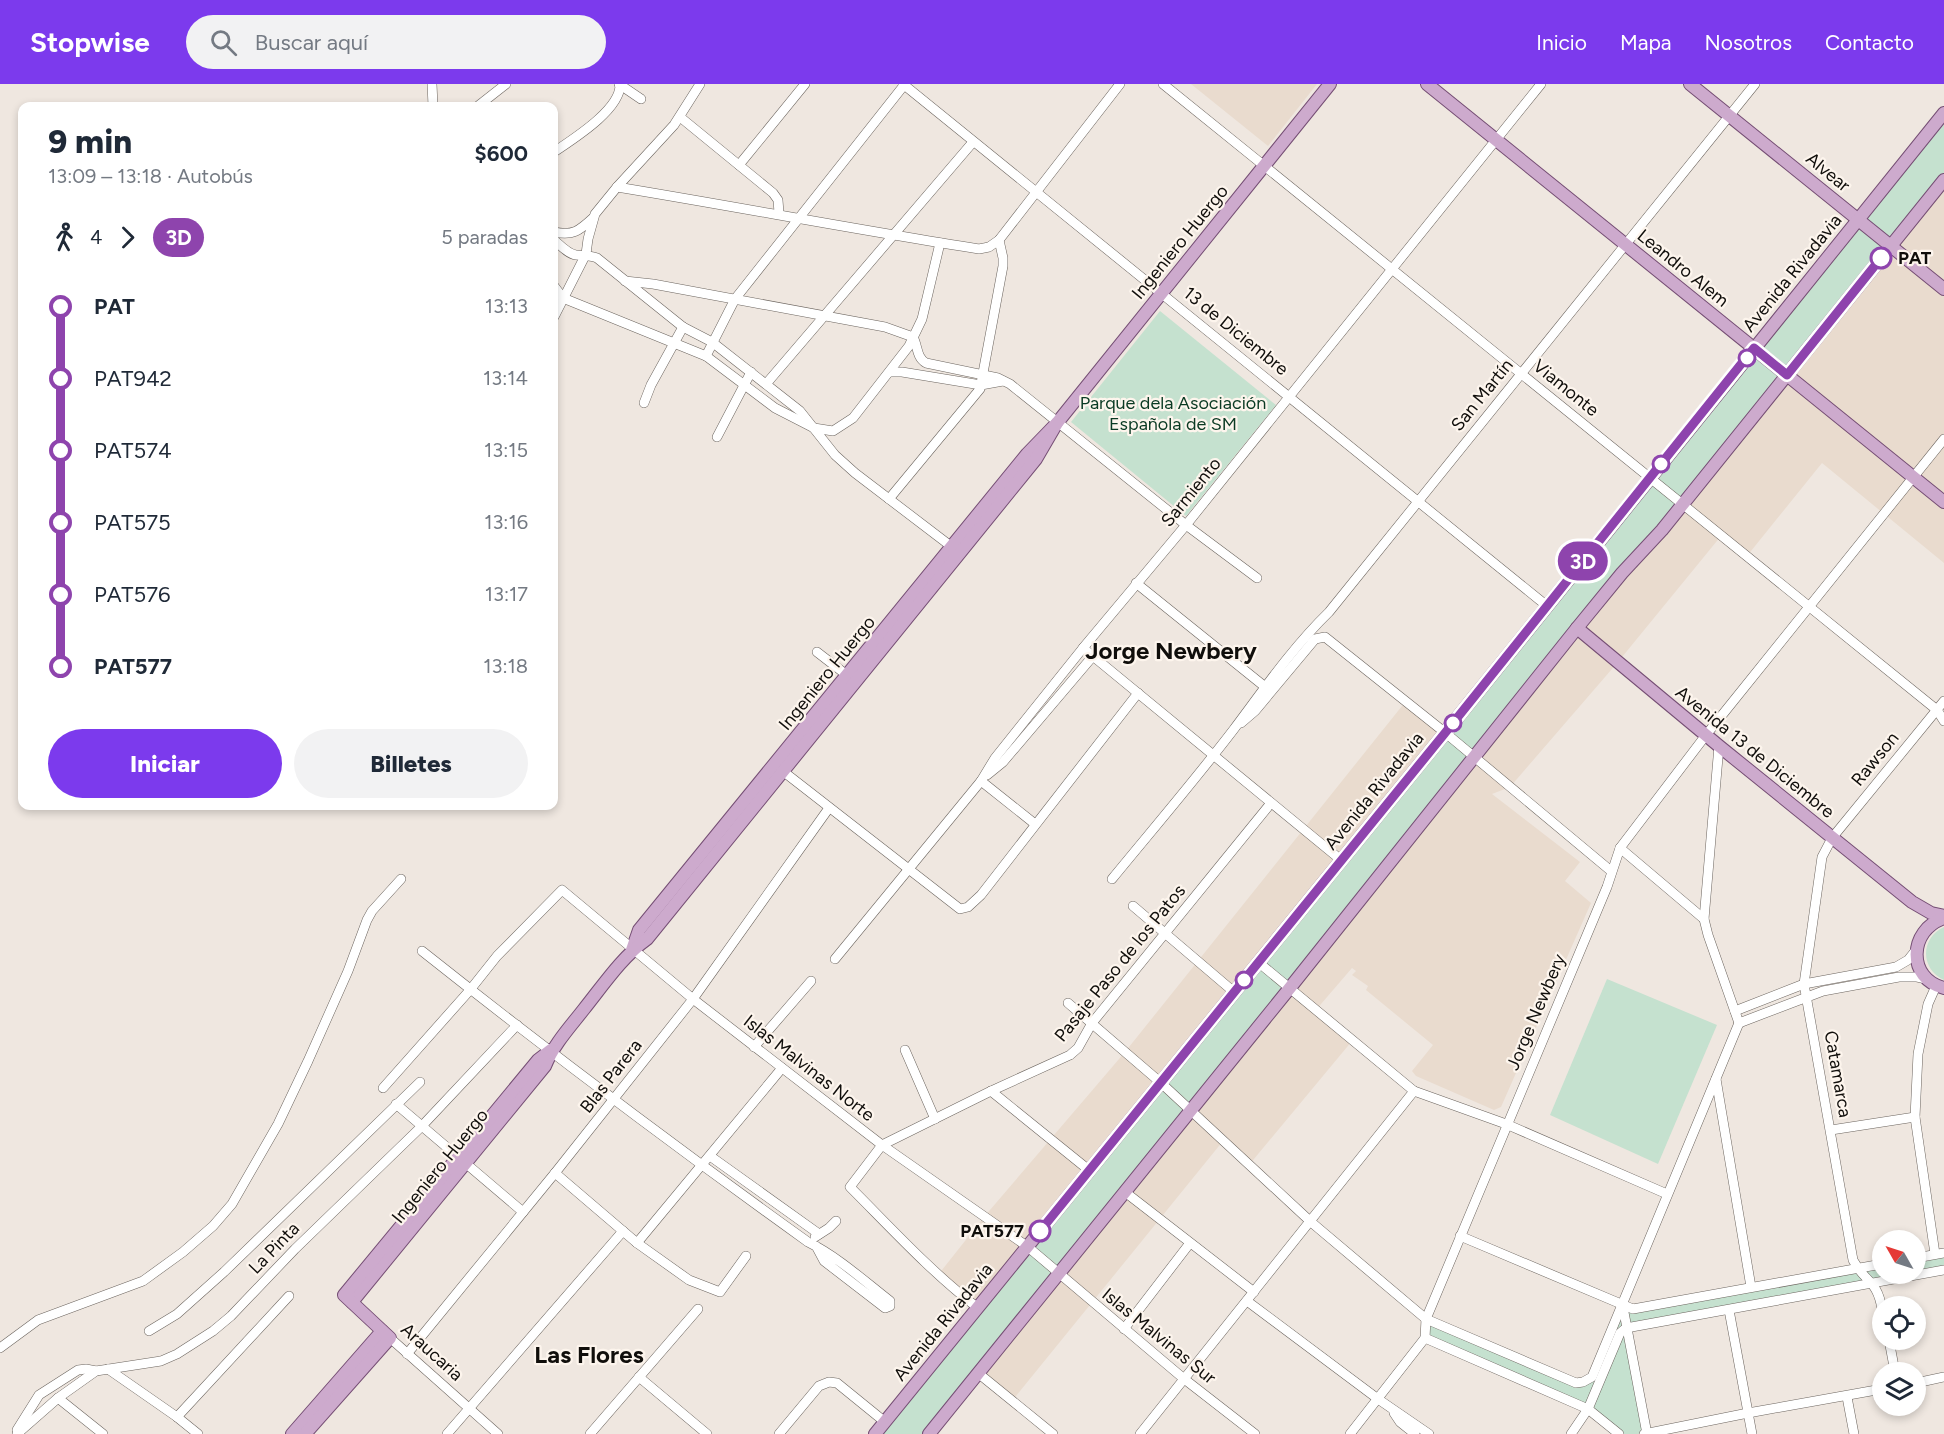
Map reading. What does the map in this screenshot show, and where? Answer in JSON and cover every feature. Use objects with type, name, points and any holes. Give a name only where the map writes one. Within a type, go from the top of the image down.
[{"type":"main road","name":"Ingeniero Huergo","points":[[632,950],[639,930],[1027,454],[1057,423],[1330,84]]},
{"type":"main road","name":"Leandro Alem","points":[[1427,84],[1944,502]]},
{"type":"main road","name":"Alvear","points":[[1690,84],[1944,289]]},
{"type":"main road","name":"Avenida Rivadavia","points":[[875,1434],[1445,733],[1944,113]]},
{"type":"main road","points":[[929,1434],[1191,1111],[1577,628],[1622,573],[1662,530],[1944,180]]},
{"type":"main road","name":"Ingeniero Huergo","points":[[348,1298],[461,1162],[538,1060],[551,1050],[632,950],[647,939],[784,772],[1036,459],[1057,423]]},
{"type":"main road","name":"Avenida 13 de Diciembre","points":[[1577,628],[1912,902]]},
{"type":"main road","points":[[1912,902],[1931,913],[1944,917]]},
{"type":"main road","points":[[1912,902],[1923,918],[1925,930]]},
{"type":"main road","points":[[1936,985],[1918,966],[1916,950],[1925,930],[1944,917]]},
{"type":"main road","name":"Araucaria","points":[[348,1298],[386,1334]]},
{"type":"main road","points":[[292,1434],[386,1334]]},
{"type":"main road","points":[[305,1434],[386,1334]]},
{"type":"street","points":[[432,84],[433,102]]},
{"type":"street","points":[[483,102],[506,84]]},
{"type":"street","points":[[620,84],[640,99]]},
{"type":"street","points":[[558,149],[589,127],[609,107],[620,93],[620,84]]},
{"type":"street","points":[[558,233],[565,235],[579,231],[593,218],[617,187],[680,117],[700,84]]},
{"type":"street","points":[[740,165],[805,84]]},
{"type":"street","points":[[706,356],[735,299],[904,84]]},
{"type":"street","name":"13 de Diciembre","points":[[904,84],[1547,606]]},
{"type":"street","points":[[617,187],[779,213],[940,243],[979,249],[989,247],[999,240],[1120,84]]},
{"type":"street","name":"Viamonte","points":[[1163,84],[1937,710],[1944,721]]},
{"type":"street","name":"Sarmiento","points":[[835,959],[981,781],[994,758],[1290,397],[1541,84]]},
{"type":"street","name":"San Martín","points":[[1112,879],[1213,755],[1264,686],[1329,612],[1755,84]]},
{"type":"street","points":[[680,117],[773,193],[778,200],[779,213]]},
{"type":"street","points":[[766,384],[973,142]]},
{"type":"street","points":[[558,308],[576,277],[586,254],[593,218]]},
{"type":"street","points":[[889,500],[980,389],[1003,266],[1004,258],[999,240]]},
{"type":"street","points":[[558,243],[569,253],[586,254],[597,258],[683,327],[712,342],[751,372],[800,411],[835,455],[889,500],[952,547]]},
{"type":"street","points":[[558,292],[562,298],[706,356],[776,408],[814,428],[833,431],[853,418],[906,351],[922,319],[940,243]]},
{"type":"street","points":[[625,281],[653,284],[885,327],[913,337],[917,343],[919,356],[926,363],[982,380]]},
{"type":"street","points":[[644,403],[651,385],[683,327]]},
{"type":"street","points":[[717,436],[751,372]]},
{"type":"street","points":[[890,372],[1004,381],[1186,525],[1257,578]]},
{"type":"street","name":"Jorge Newbery","points":[[1425,1338],[1426,1319],[1607,887],[1620,848],[1706,735],[1944,439]]},
{"type":"street","points":[[1136,583],[1264,686]]},
{"type":"street","name":"San Martín","points":[[1235,727],[1256,711],[1315,639],[1325,637],[1445,733]]},
{"type":"street","points":[[1083,648],[1341,860]]},
{"type":"street","points":[[817,652],[848,676]]},
{"type":"street","name":"Sarmiento","points":[[981,781],[1003,762],[1093,656]]},
{"type":"street","points":[[784,772],[960,909],[968,907],[981,895],[1138,693]]},
{"type":"street","name":"Rawson","points":[[1832,838],[1944,701]]},
{"type":"street","points":[[1445,733],[1611,871]]},
{"type":"street","points":[[1068,1003],[1160,1082],[1311,1222],[1426,1319],[1576,1383],[1583,1382],[1592,1377],[1739,1023],[1704,919],[1719,746]]},
{"type":"street","points":[[981,781],[1035,824]]},
{"type":"street","name":"Pasaje Paso de los Patos","points":[[978,1308],[923,1261],[850,1187],[882,1145],[991,1090],[1070,1055],[1078,1048],[1092,1023],[1271,802]]},
{"type":"street","name":"Blas Parera","points":[[407,1354],[615,1099],[693,999],[830,808]]},
{"type":"street","name":"Catamarca","points":[[1832,838],[1822,857],[1804,984],[1808,996],[1853,1260],[1857,1269]]},
{"type":"street","points":[[1620,848],[1704,919]]},
{"type":"street","points":[[0,1348],[38,1320],[143,1281],[190,1246],[213,1226],[232,1204],[278,1124],[308,1062],[348,971],[367,920],[372,911],[401,879]]},
{"type":"street","name":"Islas Malvinas Norte","points":[[470,990],[497,956],[562,891],[754,1047],[882,1145],[1028,1246],[1044,1261]]},
{"type":"street","points":[[1133,906],[1234,992]]},
{"type":"street","points":[[1735,1011],[1804,984],[1896,967],[1908,960],[1916,950]]},
{"type":"street","points":[[422,951],[470,990],[702,1165],[812,1244],[833,1256],[890,1300],[890,1306],[885,1308],[824,1261],[812,1244]]},
{"type":"street","points":[[1258,962],[1414,1091],[1506,1125],[1667,1194]]},
{"type":"street","points":[[1739,1023],[1808,996],[1899,977],[1917,976],[1936,985],[1928,1004],[1918,1054],[1915,1117],[1940,1254]]},
{"type":"street","points":[[754,1047],[811,981]]},
{"type":"street","points":[[383,1088],[470,990]]},
{"type":"street","name":"La Pinta","points":[[16,1434],[58,1398],[96,1371],[161,1361],[213,1332],[468,1080],[517,1025]]},
{"type":"street","points":[[905,1050],[935,1119]]},
{"type":"street","points":[[638,1243],[782,1068]]},
{"type":"street","points":[[1716,1079],[1751,1287]]},
{"type":"street","points":[[149,1331],[177,1314],[216,1280],[420,1082]]},
{"type":"street","points":[[991,1090],[1090,1171]]},
{"type":"street","points":[[1140,1434],[1414,1091]]},
{"type":"street","points":[[396,1104],[461,1162],[523,1212]]},
{"type":"street","points":[[1831,1130],[1915,1117]]},
{"type":"street","points":[[710,1156],[819,1234]]},
{"type":"street","points":[[555,1173],[638,1243],[689,1280],[720,1292],[746,1256]]},
{"type":"street","points":[[1125,1192],[1254,1292]]},
{"type":"street","points":[[812,1244],[819,1234],[836,1221]]},
{"type":"street","points":[[447,1434],[623,1231]]},
{"type":"street","points":[[1460,1236],[1633,1309],[1872,1266]]},
{"type":"street","points":[[1124,1329],[1190,1243]]},
{"type":"street","name":"Islas Malvinas Sur","points":[[1044,1261],[1183,1378],[1255,1434]]},
{"type":"street","points":[[1857,1269],[1872,1282]]},
{"type":"street","points":[[1926,1273],[1944,1270]]},
{"type":"street","points":[[1571,1434],[1588,1409],[1620,1334],[1626,1328],[1872,1283]]},
{"type":"street","points":[[177,1417],[289,1296]]},
{"type":"street","points":[[1247,1301],[1378,1399],[1429,1434]]},
{"type":"street","points":[[1622,1304],[1646,1433],[1872,1391]]},
{"type":"street","points":[[590,1434],[698,1309]]},
{"type":"street","points":[[1729,1310],[1752,1434]]},
{"type":"street","name":"Araucaria","points":[[386,1334],[498,1434]]},
{"type":"street","points":[[1350,1434],[1425,1338],[1588,1409],[1619,1434]]},
{"type":"street","points":[[108,1369],[198,1434]]},
{"type":"street","points":[[16,1434],[39,1395],[78,1370],[96,1371]]},
{"type":"street","points":[[978,1374],[1053,1434]]},
{"type":"street","points":[[639,1377],[707,1434]]},
{"type":"street","points":[[1926,1381],[1944,1377]]},
{"type":"street","points":[[779,1434],[819,1386],[829,1382],[837,1383],[885,1422]]},
{"type":"street","points":[[1847,1396],[1854,1434]]},
{"type":"street","points":[[58,1398],[102,1434]]},
{"type":"street","points":[[1392,1409],[1400,1422],[1415,1434]]},
{"type":"shaded area","points":[[1191,84],[1317,84],[1268,146]]},
{"type":"shaded area","points":[[1944,180],[1944,563],[1822,463],[1747,556],[1721,536],[1618,662],[1510,787],[1492,794],[1580,862],[1565,881],[1591,903],[1501,1107],[1494,1110],[1416,1076],[1412,1071],[1433,1045],[1366,990],[1368,986],[1352,975],[1356,971],[1352,968],[1315,1011],[1352,1041],[1249,1165],[1223,1141],[1012,1401],[978,1373],[978,1308],[938,1275],[984,1217],[1125,1052],[1406,701],[1475,756]]},
{"type":"green space","points":[[1944,113],[1944,180],[929,1434],[875,1434]]},
{"type":"green space","name":"Parque dela Asociación Española de SM","points":[[1160,311],[1276,405],[1186,516],[1071,422]]},
{"type":"green space","points":[[1944,927],[1944,980],[1930,969],[1926,954],[1930,938]]},
{"type":"green space","points":[[1607,979],[1717,1025],[1658,1164],[1550,1115]]},
{"type":"green space","points":[[1944,1253],[1944,1270],[1926,1273],[1926,1256]]},
{"type":"green space","points":[[1872,1266],[1872,1283],[1626,1328],[1644,1434],[1619,1434],[1588,1409],[1425,1338],[1426,1319],[1576,1383],[1592,1377],[1622,1304],[1633,1309]]},
{"type":"bus line","name":"3D","points":[[1040,1231],[1754,348],[1787,375],[1881,258]]},
{"type":"place","name":"PAT","points":[[1881,258]]},
{"type":"place","name":"PAT577","points":[[1040,1231]]},
{"type":"district","name":"Jorge Newbery","points":[[1171,650]]},
{"type":"district","name":"Las Flores","points":[[589,1354]]}]
